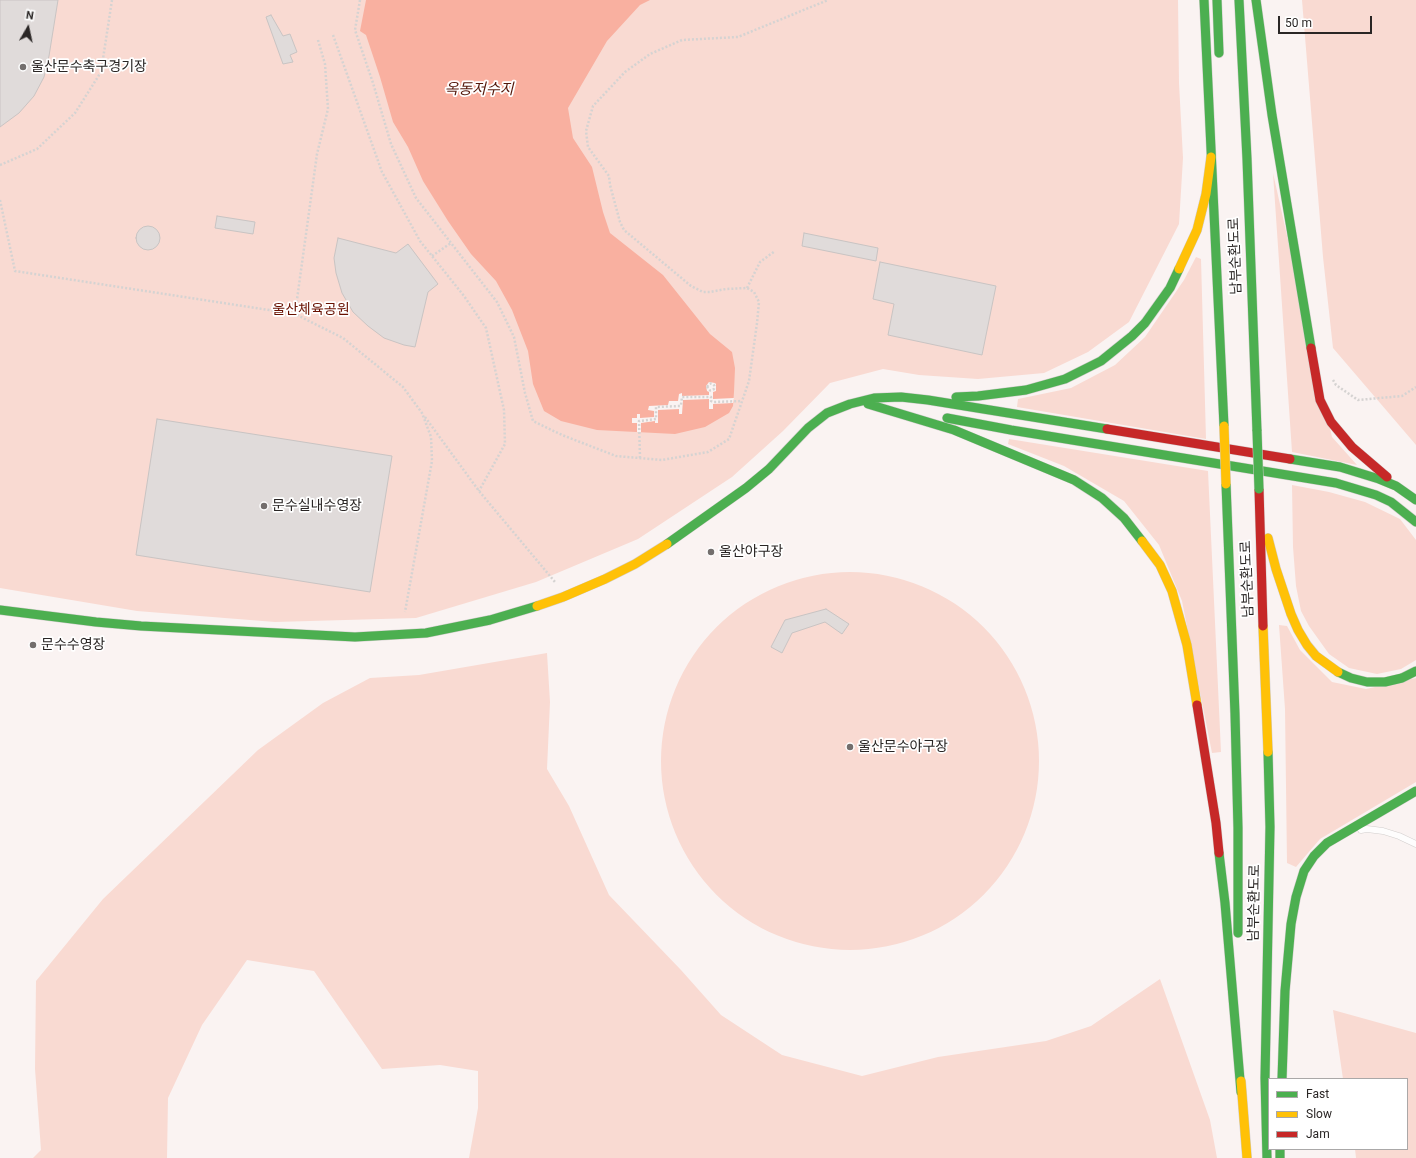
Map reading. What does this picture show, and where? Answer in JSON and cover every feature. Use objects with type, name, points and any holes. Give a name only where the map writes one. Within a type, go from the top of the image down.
[{"type":"main road","points":[[1204,0],[1210,157],[1224,426]]},
{"type":"main road","points":[[1217,0],[1219,58]]},
{"type":"main road","name":"남부순환도로","points":[[1239,0],[1247,159],[1270,827],[1265,1078],[1267,1158]]},
{"type":"main road","points":[[1255,0],[1255,55]]},
{"type":"main road","points":[[1255,0],[1272,115],[1320,400],[1332,422],[1352,447],[1415,499]]},
{"type":"main road","points":[[0,610],[134,625],[354,637],[426,633],[490,620],[529,609],[563,597],[606,579],[654,552],[746,488],[774,464],[808,428],[827,414],[850,404],[874,398],[978,396],[1026,390],[1065,379],[1101,361],[1117,349],[1145,323],[1170,288],[1190,247],[1202,212],[1209,178],[1210,157]]},
{"type":"main road","points":[[1256,165],[1257,431]]},
{"type":"main road","name":"남부순환도로","points":[[1221,173],[1224,426],[1238,828],[1238,944],[1241,1092],[1247,1158]]},
{"type":"main road","points":[[901,397],[1340,467],[1396,486],[1415,499]]},
{"type":"main road","points":[[850,404],[867,403],[891,406],[1011,430],[1336,483],[1376,495],[1391,502],[1416,522]]},
{"type":"main road","points":[[867,403],[954,430],[1074,480],[1102,498],[1124,518],[1160,565],[1172,591],[1187,645],[1216,823],[1225,903],[1241,1092]]},
{"type":"main road","points":[[1259,489],[1268,535],[1284,596],[1298,630],[1316,656],[1338,672],[1351,678],[1367,682],[1385,682],[1402,678],[1416,671]]},
{"type":"main road","points":[[1282,1078],[1285,991],[1291,924],[1296,897],[1304,871],[1314,856],[1327,843],[1416,791]]},
{"type":"lane","points":[[1340,835],[1354,830],[1367,829],[1383,831],[1399,836],[1416,844]]},
{"type":"path","points":[[0,165],[37,149],[75,113],[100,72],[112,0]]},
{"type":"path","points":[[360,0],[355,30],[373,83],[391,144],[416,198],[497,302],[514,337],[525,393],[533,421],[562,435],[616,456],[662,460],[708,452],[729,439],[749,380],[759,302],[754,292],[747,288],[703,292],[691,286],[624,230],[620,222],[609,176],[588,147],[586,131],[593,106],[625,72],[650,54],[682,40],[738,37],[828,0]]},
{"type":"path","points":[[333,35],[382,172],[420,242],[464,296],[486,328],[504,410],[505,444],[479,491]]},
{"type":"path","points":[[295,314],[317,154],[328,109],[325,64],[318,40]]},
{"type":"path","points":[[0,200],[15,271],[295,314],[343,338],[403,387],[479,491],[555,582]]},
{"type":"path","points":[[432,256],[451,243]]},
{"type":"path","points":[[747,288],[760,262],[775,251]]},
{"type":"path","points":[[1332,379],[1336,385],[1358,400],[1402,396],[1416,387]]},
{"type":"path","points":[[711,390],[713,402],[742,400]]},
{"type":"path","points":[[640,458],[640,420],[656,419],[655,408],[680,406],[682,397],[711,397]]},
{"type":"path","points":[[405,612],[432,461],[431,437],[422,413]]},
{"type":"green space","name":"울산체육공원","points":[[0,0],[1178,0],[1179,83],[1183,158],[1179,224],[1129,322],[1088,352],[1044,373],[978,379],[919,375],[883,369],[830,383],[783,431],[732,477],[638,539],[536,582],[416,618],[275,622],[137,611],[0,588]]},
{"type":"green space","points":[[1302,0],[1416,0],[1416,445],[1333,348],[1323,257]]},
{"type":"green space","points":[[1273,173],[1332,437],[1357,465],[1292,452]]},
{"type":"green space","points":[[1196,257],[1201,259],[1206,439],[1017,407],[1018,399],[1071,388],[1115,365],[1145,337],[1184,280]]},
{"type":"green space","points":[[1009,439],[1208,471],[1221,752],[1212,753],[1182,601],[1159,545],[1124,501],[1064,466],[1008,444]]},
{"type":"green space","points":[[1292,485],[1329,492],[1365,502],[1400,519],[1416,540],[1416,660],[1401,669],[1377,674],[1349,668],[1329,654],[1309,626],[1301,611],[1296,586],[1293,547]]},
{"type":"green space","name":"울산문수야구장","points":[[850,572],[887,576],[922,586],[955,604],[984,627],[1007,656],[1025,689],[1035,724],[1039,761],[1035,798],[1025,833],[1007,866],[984,895],[955,918],[922,936],[887,946],[850,950],[813,946],[778,936],[745,918],[716,895],[693,866],[675,833],[665,798],[661,761],[665,724],[675,689],[693,656],[716,627],[745,604],[778,586],[813,576]]},
{"type":"green space","points":[[1279,625],[1287,626],[1300,650],[1332,682],[1366,689],[1416,678],[1416,782],[1320,839],[1296,867],[1287,863],[1285,709]]},
{"type":"green space","points":[[547,653],[550,702],[547,769],[569,806],[609,895],[681,970],[721,1015],[782,1055],[862,1076],[938,1057],[1046,1041],[1091,1026],[1160,979],[1210,1120],[1217,1158],[469,1158],[478,1108],[478,1071],[440,1065],[382,1069],[314,971],[247,960],[202,1025],[168,1098],[167,1158],[33,1158],[41,1150],[35,1069],[36,981],[103,899],[258,750],[323,703],[370,678],[419,675]]},
{"type":"green space","points":[[1333,1010],[1416,1033],[1416,1158],[1356,1158],[1355,1150],[1408,1150],[1408,1078],[1343,1078]]},
{"type":"water","name":"옥동저수지","points":[[366,0],[650,0],[640,5],[607,41],[568,108],[573,138],[592,167],[603,212],[610,233],[663,275],[710,334],[732,352],[735,368],[734,392],[733,406],[729,413],[705,427],[675,434],[597,430],[561,421],[544,411],[533,384],[528,351],[512,310],[496,281],[471,254],[448,221],[423,181],[408,147],[393,122],[366,35],[360,31]]},
{"type":"pier","points":[[709,382],[716,384],[716,391],[713,392],[713,399],[734,398],[733,403],[713,404],[713,409],[709,409],[709,399],[683,400],[682,414],[679,414],[679,409],[658,410],[658,423],[655,423],[655,421],[641,423],[641,432],[637,432],[637,423],[632,423],[632,418],[637,418],[637,414],[640,414],[640,418],[654,417],[654,411],[648,410],[649,406],[668,405],[669,401],[678,401],[679,394],[682,393],[682,396],[709,395],[706,386]]},
{"type":"building","name":"울산문수축구경기장","points":[[0,0],[58,0],[44,77],[34,96],[19,113],[0,127]]},
{"type":"building","points":[[271,15],[283,36],[290,34],[297,52],[290,55],[293,62],[283,64],[266,17]]},
{"type":"building","points":[[217,216],[255,222],[253,234],[215,228]]},
{"type":"building","points":[[143,226],[153,226],[160,233],[160,243],[153,250],[143,250],[136,243],[136,233]]},
{"type":"building","points":[[804,233],[878,248],[876,261],[802,246]]},
{"type":"building","points":[[338,238],[396,253],[408,244],[438,284],[428,292],[415,347],[384,338],[353,312],[342,293],[336,273],[334,258]]},
{"type":"building","points":[[880,262],[996,286],[982,355],[888,335],[894,304],[873,299]]},
{"type":"building","name":"문수실내수영장","points":[[157,419],[392,456],[370,592],[136,555]]},
{"type":"building","points":[[826,609],[849,624],[842,634],[825,622],[792,633],[782,653],[771,647],[785,620]]},
{"type":"traffic: fast","points":[[1204,0],[1224,426]]},
{"type":"traffic: fast","points":[[1217,0],[1219,53]]},
{"type":"traffic: fast","points":[[1239,0],[1247,159],[1257,431]]},
{"type":"traffic: fast","points":[[1256,0],[1272,115],[1311,348]]},
{"type":"traffic: fast","points":[[956,397],[1026,390],[1065,379],[1101,361],[1132,336],[1145,323],[1170,288],[1179,269]]},
{"type":"traffic: fast","points":[[667,544],[746,488],[769,469],[808,428],[827,413],[850,404],[874,398],[901,397],[1107,429]]},
{"type":"traffic: fast","points":[[868,404],[954,430],[1074,480],[1102,498],[1124,518],[1142,541]]},
{"type":"traffic: fast","points":[[947,418],[1011,430],[1336,483],[1376,495],[1391,502],[1416,522]]},
{"type":"traffic: fast","points":[[1257,431],[1259,489]]},
{"type":"traffic: fast","points":[[1290,459],[1340,467],[1379,479],[1396,486],[1416,500]]},
{"type":"traffic: fast","points":[[1226,484],[1235,714],[1238,828],[1238,933]]},
{"type":"traffic: fast","points":[[0,610],[141,626],[355,637],[426,633],[490,620],[537,606]]},
{"type":"traffic: fast","points":[[1338,672],[1351,678],[1367,682],[1385,682],[1402,678],[1416,671]]},
{"type":"traffic: fast","points":[[1267,1158],[1265,1078],[1270,827],[1268,752]]},
{"type":"traffic: fast","points":[[1282,1078],[1285,991],[1291,924],[1296,897],[1304,871],[1314,856],[1327,843],[1416,791]]},
{"type":"traffic: fast","points":[[1219,853],[1225,903],[1241,1092]]},
{"type":"traffic: fast","points":[[1280,1150],[1280,1158]]},
{"type":"traffic: slow","points":[[1179,269],[1197,230],[1206,194],[1211,157]]},
{"type":"traffic: slow","points":[[1224,426],[1226,484]]},
{"type":"traffic: slow","points":[[1268,538],[1276,569],[1298,630],[1316,656],[1338,672]]},
{"type":"traffic: slow","points":[[1142,541],[1160,565],[1172,591],[1187,645],[1197,705]]},
{"type":"traffic: slow","points":[[537,606],[563,597],[605,579],[635,564],[667,544]]},
{"type":"traffic: slow","points":[[1263,626],[1268,752]]},
{"type":"traffic: slow","points":[[1241,1081],[1247,1158]]},
{"type":"traffic: jam","points":[[1311,348],[1320,400],[1331,422],[1352,447],[1387,477]]},
{"type":"traffic: jam","points":[[1107,429],[1290,459]]},
{"type":"traffic: jam","points":[[1259,489],[1263,626]]},
{"type":"traffic: jam","points":[[1197,705],[1216,823],[1219,853]]},
{"type":"place","name":"울산문수축구경기장","points":[[23,67]]},
{"type":"place","name":"문수실내수영장","points":[[264,506]]},
{"type":"place","name":"울산야구장","points":[[711,552]]},
{"type":"place","name":"문수수영장","points":[[33,645]]},
{"type":"place","name":"울산문수야구장","points":[[850,747]]}]
